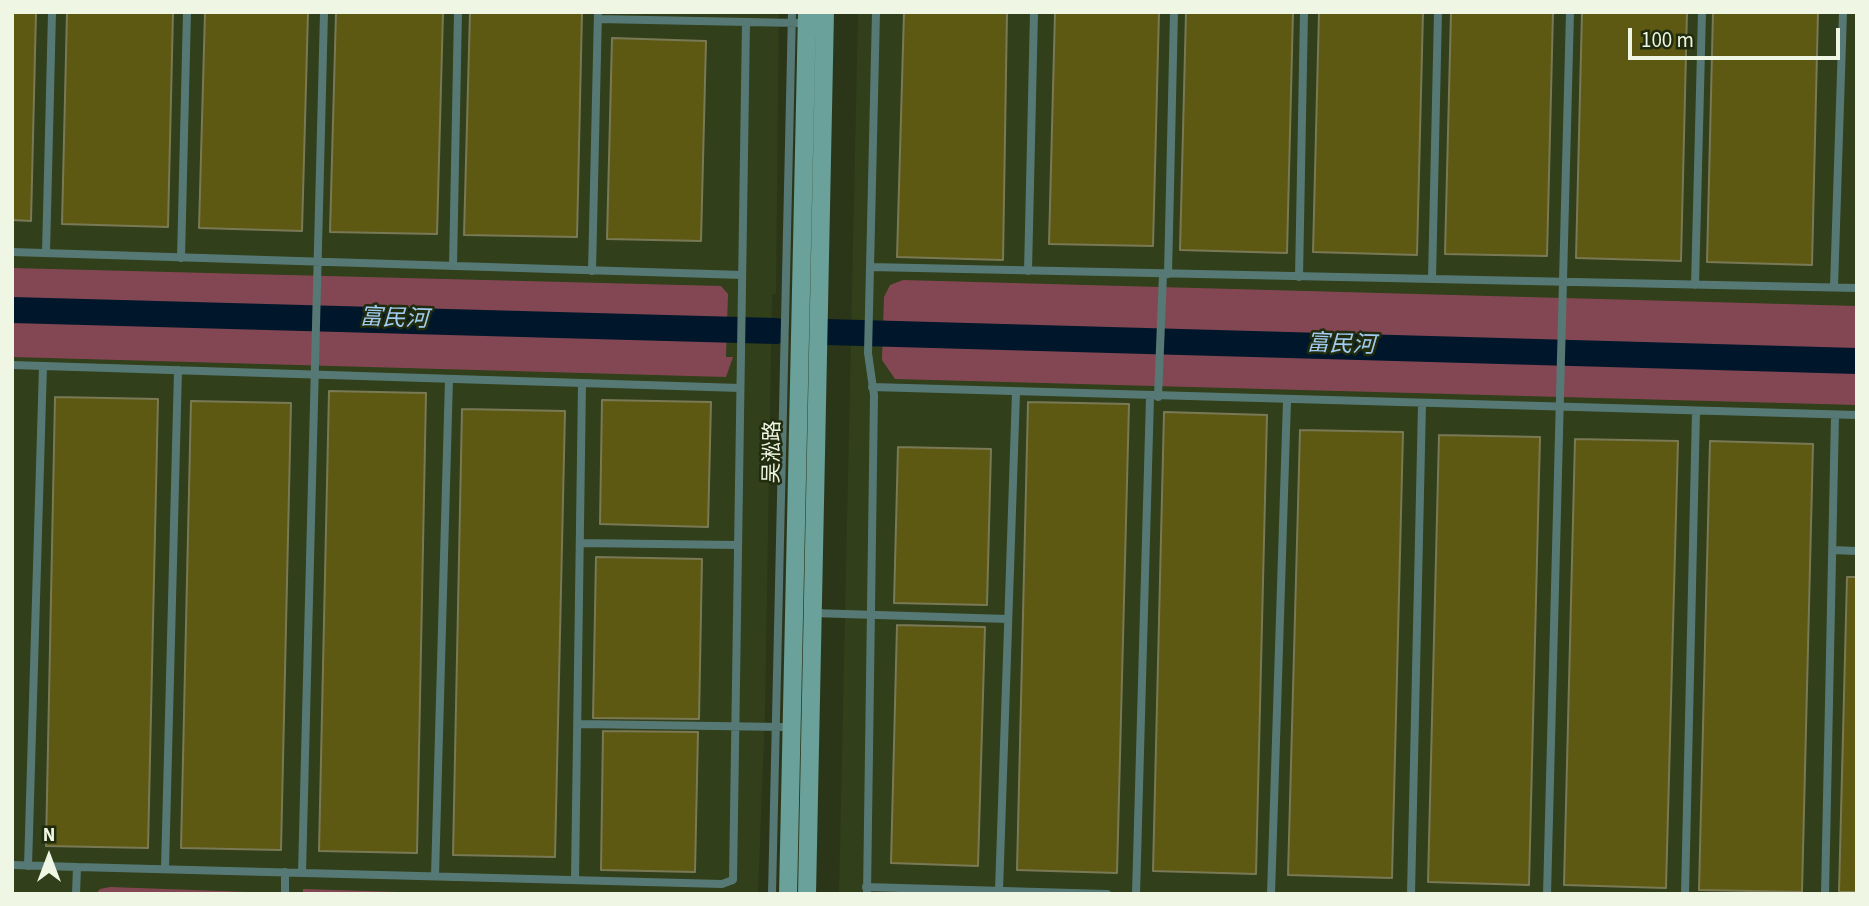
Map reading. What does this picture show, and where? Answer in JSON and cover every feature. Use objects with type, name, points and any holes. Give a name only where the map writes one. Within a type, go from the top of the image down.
[{"type":"main road","name":"吴淞路","points":[[788,894],[784,727],[800,17]]},
{"type":"main road","name":"吴淞路","points":[[807,894],[825,18]]},
{"type":"lane","points":[[46,253],[52,12]]},
{"type":"lane","points":[[181,258],[187,12]]},
{"type":"lane","points":[[302,873],[324,12]]},
{"type":"lane","points":[[453,266],[458,12]]},
{"type":"lane","points":[[876,12],[868,353],[874,395],[867,890],[1107,894]]},
{"type":"lane","points":[[1028,271],[1034,12]]},
{"type":"lane","points":[[1136,894],[1154,397],[1159,371],[1165,274],[1174,12]]},
{"type":"lane","points":[[1299,277],[1304,12]]},
{"type":"lane","points":[[1432,279],[1438,12]]},
{"type":"lane","points":[[1547,894],[1562,408],[1570,12]]},
{"type":"lane","points":[[1695,285],[1702,12]]},
{"type":"lane","points":[[1834,288],[1843,12]]},
{"type":"lane","points":[[592,271],[598,16],[746,22],[800,17],[825,18]]},
{"type":"lane","points":[[12,865],[722,884],[733,880],[746,22]]},
{"type":"lane","points":[[12,252],[742,275]]},
{"type":"lane","points":[[870,267],[1857,288]]},
{"type":"lane","points":[[12,365],[740,388]]},
{"type":"lane","points":[[28,866],[43,366]]},
{"type":"lane","points":[[165,869],[178,370]]},
{"type":"lane","points":[[435,876],[449,379]]},
{"type":"lane","points":[[575,880],[582,383]]},
{"type":"lane","points":[[872,387],[1287,401],[1857,415]]},
{"type":"lane","points":[[999,891],[1016,393]]},
{"type":"lane","points":[[1271,894],[1287,401]]},
{"type":"lane","points":[[1410,894],[1422,404]]},
{"type":"lane","points":[[1685,894],[1696,411]]},
{"type":"lane","points":[[1825,894],[1835,415]]},
{"type":"lane","points":[[580,543],[738,545]]},
{"type":"lane","points":[[1832,550],[1857,551]]},
{"type":"lane","points":[[812,612],[1008,619]]},
{"type":"lane","points":[[578,724],[810,728]]},
{"type":"lane","points":[[772,894],[784,727]]},
{"type":"lane","points":[[76,894],[77,867]]},
{"type":"lane","points":[[285,872],[285,894]]},
{"type":"shaded area","points":[[12,12],[779,12],[776,294],[772,294],[765,714],[758,894],[12,894]]},
{"type":"shaded area","points":[[858,12],[1857,12],[1857,894],[839,894]]},
{"type":"shaded area","points":[[12,268],[721,286],[728,294],[726,357],[733,357],[726,377],[12,357]]},
{"type":"shaded area","points":[[903,280],[1857,306],[1857,405],[895,379],[882,360],[884,297],[890,285]]},
{"type":"shaded area","points":[[110,887],[277,894],[96,894],[100,889]]},
{"type":"shaded area","points":[[303,889],[463,894],[303,894]]},
{"type":"building","points":[[12,12],[36,12],[31,221],[12,220]]},
{"type":"building","points":[[67,12],[173,12],[168,227],[62,224]]},
{"type":"building","points":[[205,12],[308,12],[302,231],[199,228]]},
{"type":"building","points":[[336,12],[443,12],[437,234],[330,232]]},
{"type":"building","points":[[470,12],[582,12],[577,237],[464,235]]},
{"type":"building","points":[[904,12],[1007,12],[1003,260],[897,257]]},
{"type":"building","points":[[1055,12],[1159,12],[1153,246],[1049,244]]},
{"type":"building","points":[[1186,12],[1293,12],[1287,253],[1180,250]]},
{"type":"building","points":[[1319,12],[1423,12],[1417,255],[1313,252]]},
{"type":"building","points":[[1451,12],[1553,12],[1547,256],[1445,254]]},
{"type":"building","points":[[1582,12],[1687,12],[1681,261],[1576,258]]},
{"type":"building","points":[[1713,12],[1818,12],[1812,265],[1707,262]]},
{"type":"building","points":[[612,38],[706,41],[701,241],[607,239]]},
{"type":"building","points":[[329,391],[426,393],[417,853],[319,851]]},
{"type":"building","points":[[55,397],[158,399],[148,848],[46,846]]},
{"type":"building","points":[[602,400],[711,402],[708,527],[600,524]]},
{"type":"building","points":[[191,401],[291,403],[281,850],[181,848]]},
{"type":"building","points":[[1028,402],[1129,404],[1117,873],[1017,870]]},
{"type":"building","points":[[462,409],[565,411],[555,857],[453,855]]},
{"type":"building","points":[[1164,412],[1267,415],[1256,874],[1153,871]]},
{"type":"building","points":[[1300,430],[1403,432],[1392,878],[1288,875]]},
{"type":"building","points":[[1439,435],[1540,437],[1529,885],[1428,882]]},
{"type":"building","points":[[1575,439],[1678,441],[1666,888],[1564,885]]},
{"type":"building","points":[[1710,441],[1813,444],[1802,892],[1699,890]]},
{"type":"building","points":[[898,447],[991,449],[987,605],[894,603]]},
{"type":"building","points":[[596,557],[702,559],[699,719],[593,718]]},
{"type":"building","points":[[1847,577],[1857,577],[1857,892],[1839,892]]},
{"type":"building","points":[[897,625],[985,627],[978,866],[891,863]]},
{"type":"building","points":[[603,731],[698,732],[695,872],[601,870]]},
{"type":"waterway","name":"富民河","points":[[12,310],[776,331]]},
{"type":"waterway","name":"富民河","points":[[826,332],[1857,361]]}]
